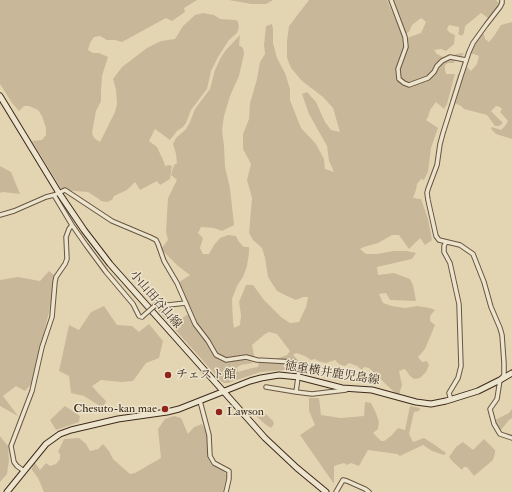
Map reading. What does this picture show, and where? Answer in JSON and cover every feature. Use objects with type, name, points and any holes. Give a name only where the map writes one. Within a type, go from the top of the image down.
[{"type":"main road","name":"小山田谷山線","points":[[0,96],[56,194],[110,264],[224,392],[280,452],[326,492]]},
{"type":"main road","name":"徳重横井鹿児島線","points":[[7,492],[46,444],[60,434],[118,419],[179,409],[261,378],[278,376],[299,377],[351,389],[372,390],[426,404],[434,404],[478,391],[512,372]]},
{"type":"street","points":[[392,0],[406,42],[406,47],[398,69],[399,78],[404,83],[409,85],[428,78],[442,61],[450,57],[466,60]]},
{"type":"street","points":[[502,0],[500,7],[473,44],[466,60],[443,133],[437,165],[427,194],[436,236],[439,240],[460,245],[470,251],[475,257],[484,282],[491,307],[502,335],[504,369],[504,375],[500,380],[497,399],[490,409],[490,412],[494,424],[500,434],[512,438]]},
{"type":"street","points":[[0,215],[14,211],[65,190],[112,221],[156,240],[164,261],[173,276],[195,324],[208,341],[213,352],[226,360],[246,357],[257,360],[294,362],[299,366],[299,377],[296,392]]},
{"type":"street","points":[[56,194],[72,225],[102,267],[133,304],[139,316],[142,317],[159,302],[168,305],[186,303]]},
{"type":"street","points":[[24,471],[14,462],[11,446],[32,391],[42,347],[52,316],[56,277],[67,259],[66,237],[72,225]]},
{"type":"street","points":[[446,242],[444,252],[450,263],[459,304],[461,366],[458,378],[449,393],[451,400]]},
{"type":"street","points":[[266,387],[312,394],[351,389]]},
{"type":"street","points":[[200,401],[209,434],[210,456],[214,463],[228,471],[229,479],[226,492]]},
{"type":"street","points":[[336,492],[343,480],[366,489],[369,492]]},
{"type":"shaded area","points":[[0,0],[197,0],[184,8],[185,12],[172,21],[166,18],[122,42],[107,40],[100,36],[94,37],[88,50],[108,57],[102,76],[101,101],[96,111],[92,133],[94,138],[100,142],[115,112],[117,104],[116,90],[113,79],[122,67],[147,48],[161,41],[175,39],[183,26],[195,15],[203,13],[214,15],[220,19],[236,20],[238,22],[239,27],[237,33],[229,40],[218,57],[211,71],[207,89],[191,110],[186,123],[170,140],[155,129],[149,141],[157,147],[165,166],[172,166],[170,179],[160,185],[157,181],[140,190],[135,182],[127,190],[114,196],[112,200],[107,202],[101,201],[88,192],[62,190],[32,141],[42,140],[46,135],[46,128],[42,116],[38,110],[29,106],[24,106],[19,111],[0,84]]},
{"type":"shaded area","points":[[229,0],[273,0],[266,4],[251,4]]},
{"type":"shaded area","points":[[309,0],[387,0],[404,39],[421,33],[426,22],[421,18],[412,25],[409,32],[405,34],[393,0],[496,0],[499,3],[494,12],[488,18],[481,13],[465,26],[462,36],[458,34],[459,27],[449,25],[447,29],[455,35],[454,44],[446,51],[441,49],[434,50],[437,54],[443,57],[464,53],[459,59],[455,60],[454,63],[448,63],[445,65],[446,74],[455,74],[447,104],[444,109],[436,102],[430,110],[426,120],[438,128],[431,148],[428,172],[424,180],[421,179],[417,184],[413,198],[421,199],[428,219],[432,240],[425,245],[420,238],[409,249],[399,235],[392,235],[378,243],[360,249],[366,254],[377,254],[393,251],[407,251],[416,253],[412,259],[377,267],[378,275],[394,273],[410,279],[413,285],[416,301],[390,300],[386,293],[379,294],[383,303],[392,306],[405,308],[417,306],[435,310],[430,316],[430,321],[435,325],[425,349],[418,357],[422,362],[427,361],[429,365],[426,372],[420,378],[414,379],[405,369],[399,371],[402,385],[399,395],[369,368],[364,367],[362,370],[349,363],[345,366],[339,364],[335,360],[326,363],[315,359],[311,360],[296,353],[293,355],[299,363],[285,360],[273,360],[287,355],[290,351],[277,334],[269,332],[252,345],[255,360],[249,358],[241,359],[253,363],[237,367],[238,372],[258,367],[259,362],[291,363],[296,365],[297,372],[285,370],[260,372],[224,383],[155,307],[159,304],[166,308],[178,320],[191,313],[178,283],[190,275],[178,266],[161,249],[168,240],[166,232],[168,198],[177,180],[171,175],[174,165],[177,163],[173,144],[176,138],[186,129],[195,109],[210,89],[215,70],[221,57],[240,35],[239,45],[243,48],[244,54],[239,76],[230,96],[224,116],[222,130],[225,167],[230,188],[234,225],[222,231],[214,228],[201,227],[198,233],[203,238],[200,248],[203,254],[209,254],[220,238],[228,235],[236,236],[244,247],[249,247],[247,266],[232,299],[234,328],[240,325],[241,315],[239,302],[246,285],[253,285],[264,300],[281,317],[290,323],[299,322],[306,307],[308,297],[303,297],[296,300],[277,291],[268,277],[262,248],[253,240],[249,233],[252,198],[247,180],[251,164],[243,149],[243,134],[249,119],[250,103],[260,62],[265,54],[264,45],[266,26],[272,24],[273,43],[277,58],[285,73],[290,89],[290,100],[301,128],[316,144],[324,159],[325,169],[334,172],[329,161],[327,146],[309,114],[302,94],[307,92],[316,102],[325,122],[331,130],[340,132],[333,108],[323,97],[302,81],[291,68],[287,58],[289,26]]},
{"type":"shaded area","points":[[512,22],[512,139],[496,134],[491,129],[492,127],[501,130],[508,121],[500,112],[502,109],[500,107],[496,106],[491,111],[503,123],[499,126],[495,126],[487,115],[464,109],[450,101],[458,74],[461,71],[462,61],[471,71],[477,64],[479,56],[467,54],[478,32],[484,34],[485,39],[489,42],[501,25]]},
{"type":"shaded area","points":[[0,166],[11,172],[20,194],[0,193]]},
{"type":"shaded area","points":[[49,271],[54,275],[54,283],[33,382],[25,391],[16,386],[3,396],[18,416],[0,406],[0,280],[18,277],[40,281]]},
{"type":"shaded area","points":[[104,306],[117,325],[132,326],[139,332],[149,324],[163,341],[159,358],[146,363],[133,381],[121,382],[101,380],[92,386],[106,401],[103,408],[84,396],[71,393],[69,376],[59,371],[69,325],[79,330],[91,312]]},
{"type":"shaded area","points":[[309,398],[319,398],[321,415],[341,418],[364,416],[365,402],[371,403],[379,422],[378,429],[373,433],[381,441],[384,441],[391,436],[398,428],[405,430],[410,406],[420,408],[419,411],[414,412],[409,434],[413,442],[424,438],[446,453],[444,455],[432,451],[423,445],[400,456],[397,454],[368,450],[359,466],[351,463],[347,465],[344,463],[334,466],[334,484],[300,435],[315,425],[309,411]]},
{"type":"shaded area","points":[[65,406],[80,416],[79,422],[56,430],[50,420]]},
{"type":"shaded area","points":[[512,409],[512,418],[500,431],[495,420],[509,413]]},
{"type":"shaded area","points":[[261,412],[273,421],[274,424],[271,428],[256,416]]},
{"type":"shaded area","points":[[174,416],[181,418],[188,434],[194,427],[202,424],[207,433],[208,458],[211,464],[227,475],[223,492],[44,492],[38,478],[32,470],[35,463],[40,470],[46,463],[50,466],[56,464],[60,459],[60,454],[58,452],[64,439],[79,438],[86,444],[90,451],[98,449],[103,444],[113,459],[130,474],[135,473],[161,458],[158,429],[165,419]]},
{"type":"shaded area","points":[[0,436],[8,446],[9,460],[7,474],[0,482]]},
{"type":"shaded area","points":[[484,439],[495,450],[495,453],[493,460],[474,476],[467,467],[464,467],[462,470],[449,457],[456,447],[463,442],[473,450]]},
{"type":"place","name":"チェスト館","points":[[168,375]]},
{"type":"place","name":"Chesuto-kan mae","points":[[165,409]]},
{"type":"place","name":"Lawson","points":[[219,412]]}]
